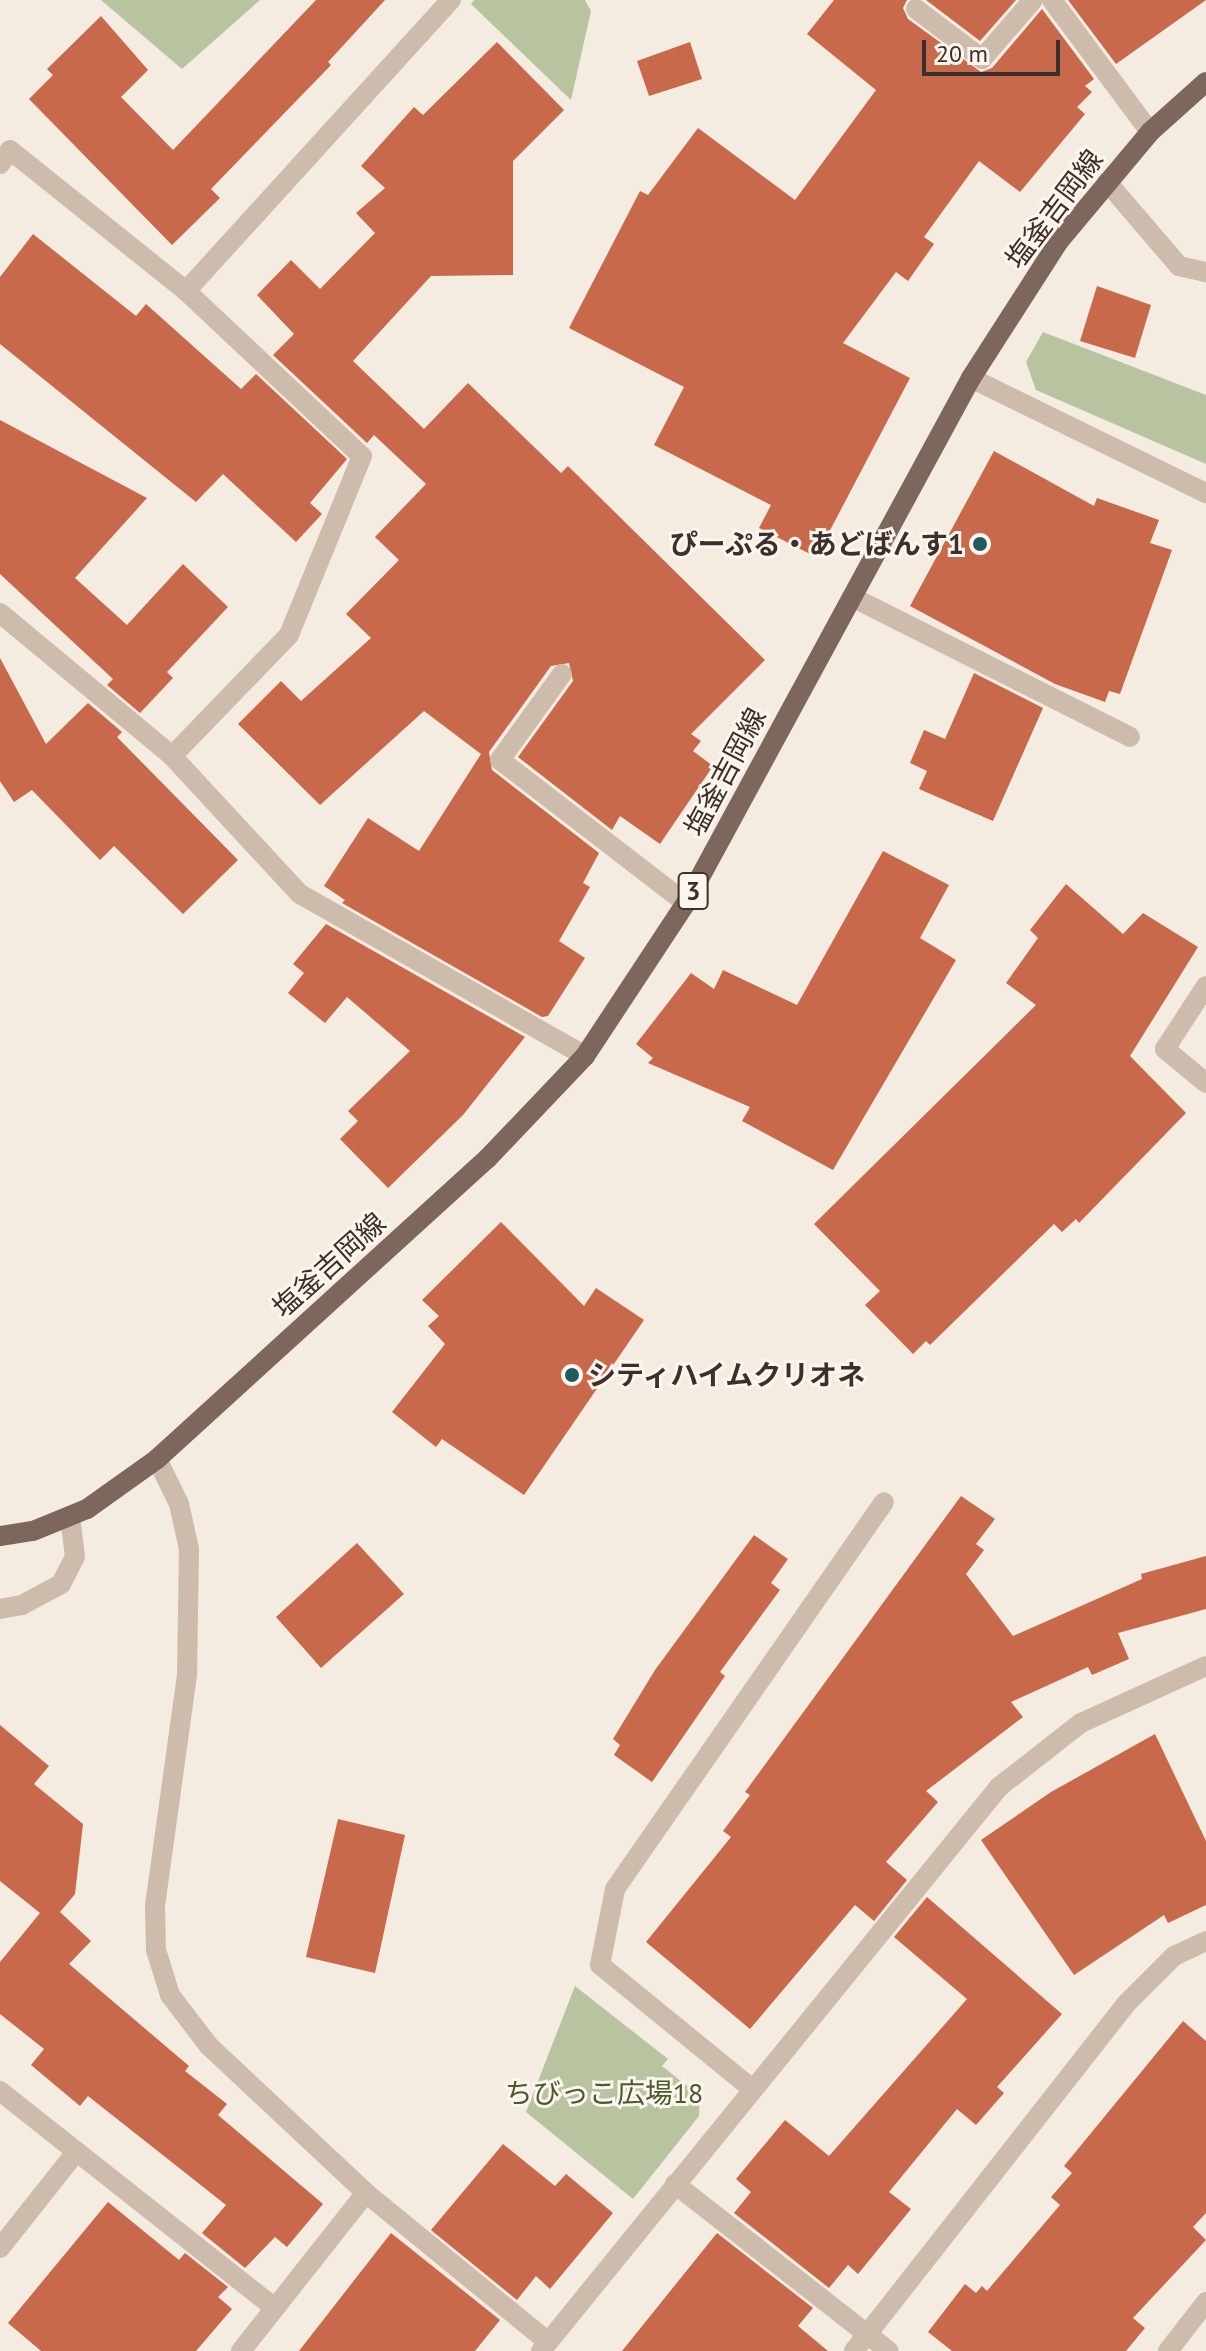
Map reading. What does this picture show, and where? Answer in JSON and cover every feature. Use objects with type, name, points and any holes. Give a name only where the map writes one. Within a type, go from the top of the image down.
[{"type":"main road","name":"塩釜吉岡線","points":[[0,1536],[33,1531],[70,1516],[157,1459],[487,1159],[585,1056],[686,903],[971,378],[1059,241],[1150,132],[1206,82]]},
{"type":"street","points":[[186,291],[451,0]]},
{"type":"street","points":[[916,9],[982,59],[1033,0]]},
{"type":"street","points":[[1052,0],[1150,132]]},
{"type":"street","points":[[0,164],[10,150],[186,291],[362,456],[289,635],[172,756]]},
{"type":"street","points":[[1107,182],[1179,266],[1206,272]]},
{"type":"street","points":[[971,378],[1206,493]]},
{"type":"street","points":[[852,597],[1130,737]]},
{"type":"street","points":[[0,613],[172,756],[300,894],[585,1056]]},
{"type":"street","points":[[562,674],[500,760],[686,903]]},
{"type":"street","points":[[1206,986],[1165,1049],[1206,1083]]},
{"type":"street","points":[[157,1459],[179,1504],[189,1549],[187,1675],[155,1906],[156,1950],[170,1995],[209,2046],[366,2193],[545,2347],[751,2088],[999,1787],[1081,1723],[1206,1666]]},
{"type":"street","points":[[751,2088],[600,1965],[615,1889],[884,1502]]},
{"type":"street","points":[[0,1609],[22,1605],[61,1584],[75,1557],[70,1516]]},
{"type":"street","points":[[854,2351],[1125,2005],[1174,1956],[1206,1941]]},
{"type":"street","points":[[0,2091],[275,2308]]},
{"type":"street","points":[[0,2248],[76,2152]]},
{"type":"street","points":[[675,2184],[889,2351]]},
{"type":"street","points":[[241,2351],[366,2193]]},
{"type":"street","points":[[1168,2351],[1206,2302]]},
{"type":"green space","points":[[101,0],[260,0],[182,69]]},
{"type":"green space","points":[[474,0],[585,0],[591,11],[571,100],[471,4]]},
{"type":"green space","points":[[1043,332],[1206,395],[1206,464],[1036,390],[1026,362]]},
{"type":"green space","name":"ちびっこ広場18","points":[[575,1986],[668,2059],[662,2066],[692,2090],[700,2081],[699,2116],[633,2199],[526,2112]]},
{"type":"building","points":[[316,0],[385,0],[328,62],[331,65],[211,189],[220,198],[172,245],[29,99],[53,75],[47,69],[101,16],[148,70],[121,97],[173,150]]},
{"type":"building","points":[[834,0],[907,0],[903,8],[908,19],[981,72],[992,68],[1042,9],[1094,79],[1085,86],[1092,92],[1077,107],[1085,114],[1020,192],[979,161],[924,237],[934,244],[908,281],[896,272],[843,343],[910,378],[816,557],[759,528],[771,505],[654,445],[684,387],[569,328],[640,191],[648,195],[698,128],[795,200],[876,90],[807,34]]},
{"type":"building","points":[[926,0],[1016,0],[980,41]]},
{"type":"building","points":[[1068,0],[1206,0],[1116,64]]},
{"type":"building","points":[[497,42],[564,110],[513,161],[513,275],[431,276],[353,361],[424,429],[468,383],[561,473],[568,466],[765,660],[691,734],[701,741],[693,751],[713,766],[660,844],[620,816],[612,830],[518,757],[573,681],[569,663],[551,666],[489,752],[492,770],[599,853],[583,883],[590,887],[559,941],[585,958],[548,1016],[542,1017],[342,903],[345,900],[324,886],[368,818],[419,851],[481,754],[424,711],[320,805],[238,724],[281,681],[301,701],[371,638],[346,614],[399,560],[375,537],[426,484],[374,435],[367,443],[273,355],[294,334],[257,295],[291,260],[320,289],[375,233],[356,213],[385,188],[361,166],[414,107],[423,115]]},
{"type":"building","points":[[690,42],[702,79],[649,96],[637,61]]},
{"type":"building","points":[[33,234],[136,316],[146,304],[241,389],[256,374],[347,459],[310,503],[322,514],[296,542],[223,474],[196,502],[0,344],[0,277]]},
{"type":"building","points":[[1097,286],[1151,305],[1135,358],[1080,341]]},
{"type":"building","points":[[0,420],[147,498],[75,578],[127,625],[183,564],[228,607],[167,672],[173,678],[140,713],[107,685],[113,679],[0,574]]},
{"type":"building","points":[[994,451],[1094,506],[1097,498],[1159,520],[1150,543],[1172,550],[1120,694],[1109,691],[1105,702],[1055,684],[910,606]]},
{"type":"building","points":[[0,658],[46,744],[88,703],[122,732],[117,737],[238,860],[183,914],[114,846],[100,860],[32,790],[14,802],[0,781]]},
{"type":"building","points":[[974,673],[1043,708],[993,821],[919,789],[927,771],[910,763],[924,730],[945,739]]},
{"type":"building","points":[[883,851],[949,885],[920,938],[956,960],[833,1170],[742,1121],[750,1107],[648,1063],[653,1058],[636,1044],[691,973],[714,989],[723,970],[797,1005]]},
{"type":"building","points":[[1066,884],[1123,934],[1143,913],[1198,947],[1130,1056],[1186,1113],[1079,1223],[1076,1219],[1062,1232],[1054,1224],[930,1345],[926,1341],[913,1354],[865,1305],[880,1291],[814,1224],[1036,1005],[1006,983],[1038,938],[1030,930]]},
{"type":"building","points":[[326,924],[525,1037],[463,1115],[388,1188],[340,1139],[358,1121],[348,1111],[410,1051],[347,997],[325,1023],[288,993],[304,973],[293,964]]},
{"type":"building","points":[[501,1222],[584,1306],[596,1288],[644,1320],[524,1495],[442,1439],[436,1447],[392,1412],[445,1344],[428,1326],[439,1316],[422,1300]]},
{"type":"building","points":[[961,1496],[995,1519],[976,1544],[984,1550],[966,1574],[1013,1636],[1142,1579],[1141,1574],[1206,1556],[1206,1609],[1118,1633],[1129,1659],[1092,1675],[1088,1667],[1011,1702],[1023,1717],[926,1791],[938,1802],[886,1862],[907,1880],[874,1921],[855,1905],[750,2029],[646,1942],[731,1837],[723,1831],[750,1795],[745,1792]]},
{"type":"building","points":[[754,1535],[788,1559],[771,1583],[780,1590],[720,1672],[725,1676],[652,1782],[614,1755],[620,1745],[613,1739],[655,1670]]},
{"type":"building","points":[[357,1543],[404,1594],[321,1668],[276,1617]]},
{"type":"building","points":[[0,1725],[49,1766],[34,1784],[83,1824],[75,1894],[60,1912],[91,1941],[69,1964],[189,2066],[185,2071],[227,2104],[218,2115],[323,2204],[287,2247],[275,2237],[245,2268],[202,2233],[226,2205],[88,2096],[80,2106],[31,2065],[44,2049],[0,2014],[0,1962],[40,1913],[0,1881]]},
{"type":"building","points":[[1155,1734],[1206,1841],[1206,1905],[1168,1923],[1164,1915],[1074,1975],[981,1840],[1051,1792]]},
{"type":"building","points":[[338,1819],[405,1835],[375,1973],[306,1957]]},
{"type":"building","points":[[927,1897],[1062,2014],[997,2087],[1004,2093],[976,2125],[957,2109],[889,2192],[911,2209],[858,2274],[848,2265],[829,2288],[734,2213],[751,2192],[736,2179],[785,2120],[829,2156],[967,1999],[894,1937]]},
{"type":"building","points":[[1183,2021],[1206,2041],[1206,2213],[1193,2227],[1206,2240],[1133,2318],[1145,2328],[1126,2351],[952,2351],[928,2332],[965,2284],[976,2293],[982,2286],[987,2291],[1060,2205],[1051,2197],[1072,2173],[1064,2166]]},
{"type":"building","points":[[503,2144],[555,2186],[566,2174],[613,2213],[550,2289],[536,2276],[517,2300],[431,2230]]},
{"type":"building","points":[[108,2202],[179,2260],[185,2253],[228,2287],[218,2297],[232,2309],[196,2351],[41,2351],[8,2323]]},
{"type":"building","points":[[391,2233],[500,2320],[475,2351],[299,2351]]},
{"type":"building","points":[[717,2233],[813,2308],[798,2326],[828,2351],[622,2351]]},
{"type":"place","name":"ぴーぷる・あどばんす1","points":[[980,544]]},
{"type":"place","name":"シティハイムクリオネ","points":[[572,1375]]}]
